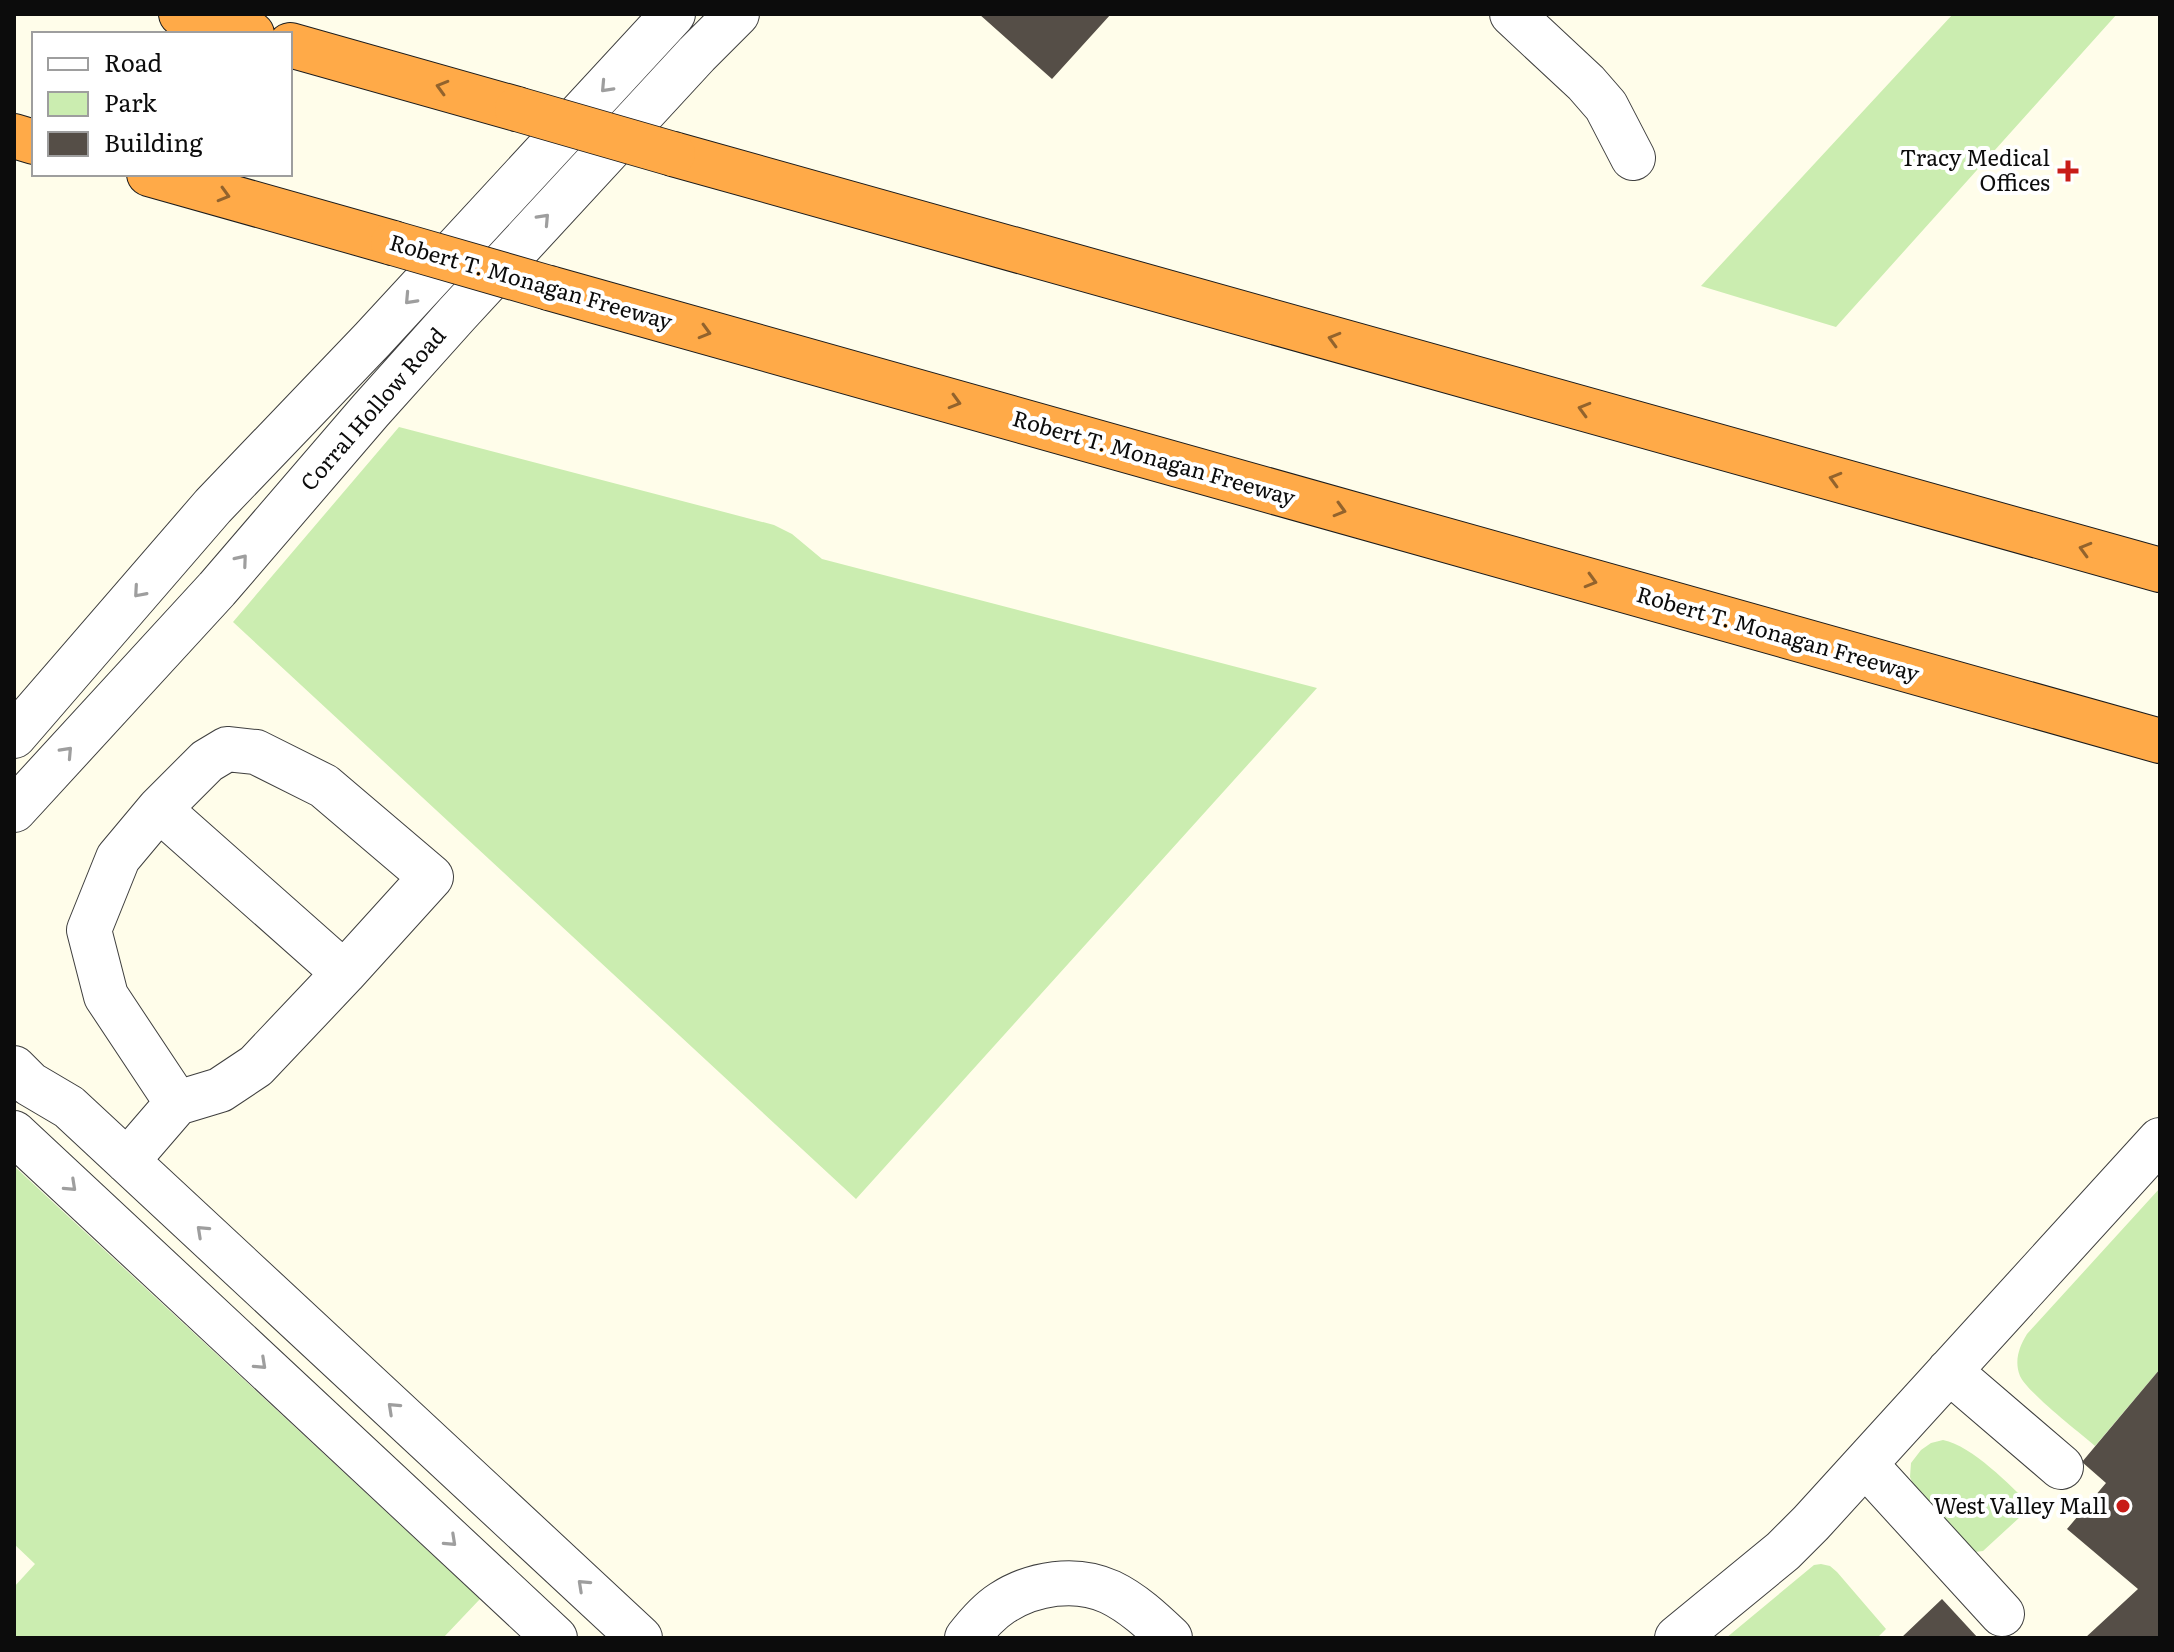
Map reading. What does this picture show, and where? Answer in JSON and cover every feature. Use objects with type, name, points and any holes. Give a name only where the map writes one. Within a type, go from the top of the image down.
[{"type":"highway","points":[[181,14],[245,32]]},
{"type":"highway","points":[[292,46],[2160,570]]},
{"type":"highway","name":"Robert T. Monagan Freeway","points":[[156,176],[2160,741]]},
{"type":"street","name":"Corral Hollow Road","points":[[14,810],[217,589],[447,324],[737,14]]},
{"type":"street","points":[[1512,14],[1586,83],[1606,106],[1633,158]]},
{"type":"street","name":"Corral Hollow Road","points":[[14,736],[213,506],[372,340],[658,19]]},
{"type":"street","points":[[127,1161],[177,1103],[220,1090],[256,1066],[431,877],[324,786],[256,752],[227,749],[207,761],[159,809],[118,858],[89,930],[106,996],[177,1103]]},
{"type":"street","points":[[159,809],[344,973]]},
{"type":"street","points":[[14,1040],[45,1068],[69,1107]]},
{"type":"street","points":[[14,1068],[30,1084],[69,1107],[640,1638]]},
{"type":"street","points":[[14,1133],[555,1638]]},
{"type":"street","points":[[1677,1638],[1783,1551],[2160,1140]]},
{"type":"street","points":[[1949,1371],[2061,1467]]},
{"type":"street","points":[[1865,1464],[2002,1614]]},
{"type":"street","points":[[967,1638],[1000,1604],[1026,1590],[1053,1584],[1082,1583],[1109,1591],[1133,1606],[1170,1638]]},
{"type":"green space","points":[[1953,14],[2117,14],[1836,327],[1701,286]]},
{"type":"green space","points":[[399,427],[774,525],[792,534],[822,559],[1317,688],[856,1199],[233,622]]},
{"type":"green space","points":[[14,1166],[480,1599],[443,1638],[14,1638],[14,1587],[35,1564],[14,1544]]},
{"type":"green space","points":[[2160,1188],[2160,1369],[2095,1446],[2025,1383],[2018,1370],[2018,1354],[2027,1334]]},
{"type":"green space","points":[[1943,1440],[1978,1458],[2032,1506],[1983,1551],[1975,1552],[1917,1493],[1910,1477],[1911,1463],[1921,1450]]},
{"type":"green space","points":[[1821,1564],[1837,1572],[1886,1629],[1877,1638],[1726,1638],[1814,1565]]},
{"type":"building","points":[[979,14],[1111,14],[1052,79]]},
{"type":"building","name":"West Valley Mall","points":[[2160,1369],[2160,1638],[2085,1638],[2138,1589],[2067,1529],[2106,1483],[2082,1462]]},
{"type":"building","points":[[1942,1599],[1978,1638],[1901,1638]]},
{"type":"place","name":"Tracy Medical Offices","points":[[2068,171]]},
{"type":"place","name":"West Valley Mall","points":[[2123,1506]]}]
